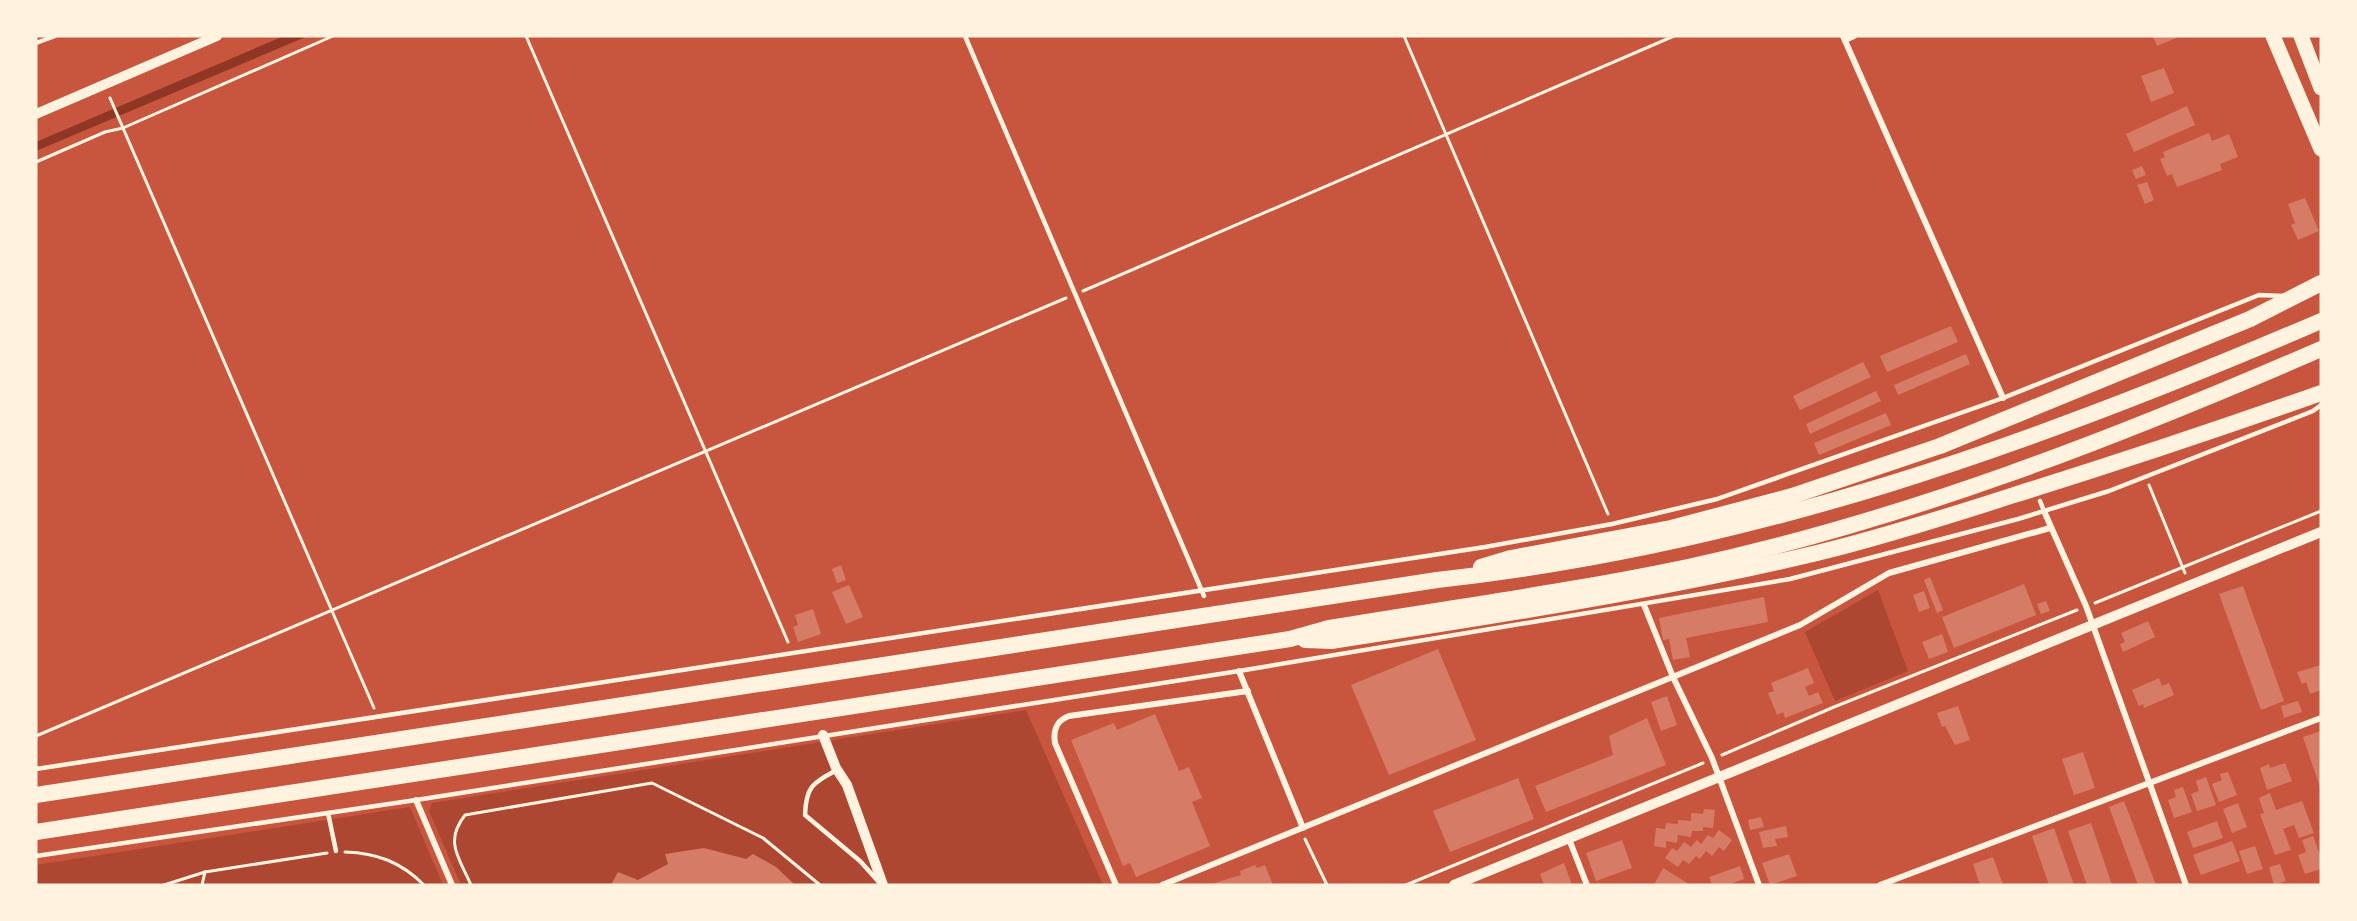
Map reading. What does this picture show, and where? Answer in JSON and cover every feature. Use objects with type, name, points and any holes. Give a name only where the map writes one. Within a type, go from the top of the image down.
[{"type":"highway","points":[[2291,296],[2321,273]]},
{"type":"highway","points":[[2250,319],[2291,296],[2321,283]]},
{"type":"highway","points":[[1437,580],[1510,558],[1671,528],[1792,496],[1940,446],[2250,319],[2321,295]]},
{"type":"highway","points":[[36,795],[1437,580],[1513,571],[1682,541],[1812,508],[1981,456],[2181,381],[2321,321]]},
{"type":"highway","points":[[36,832],[1290,639],[1329,628],[1612,581],[1711,561],[1913,505],[2060,456],[2187,407],[2321,349]]},
{"type":"highway","points":[[1290,639],[1332,641],[1548,607],[1682,584],[1820,552],[1963,512],[2176,445],[2321,393]]},
{"type":"main road","points":[[2273,36],[2321,149]]},
{"type":"main road","points":[[2301,36],[2321,88]]},
{"type":"street","points":[[36,114],[217,36]]},
{"type":"street","points":[[1854,36],[1844,38],[2002,398]]},
{"type":"street","points":[[2044,511],[2086,606],[2091,626],[2186,885]]},
{"type":"street","points":[[1162,885],[1816,618],[1889,573],[2050,528]]},
{"type":"street","points":[[1454,885],[2321,532]]},
{"type":"street","points":[[1644,605],[1673,677],[1712,758],[1759,885]]},
{"type":"street","points":[[1239,671],[1303,828]]},
{"type":"street","points":[[1116,885],[1056,744],[1055,727],[1061,719],[1069,716],[1248,691]]},
{"type":"street","points":[[1880,885],[1895,882],[2321,718]]},
{"type":"street","points":[[823,735],[838,770],[848,785],[883,885]]},
{"type":"street","points":[[416,801],[452,885]]},
{"type":"street","points":[[1569,839],[1587,885]]},
{"type":"lane","points":[[36,43],[55,36]]},
{"type":"lane","points":[[965,36],[1204,596]]},
{"type":"lane","points":[[36,769],[1485,547],[1612,524],[1717,500],[2002,398],[2259,295],[2291,296]]},
{"type":"lane","points":[[2002,398],[2006,405]]},
{"type":"lane","points":[[36,856],[416,801],[1239,671],[1790,579],[2044,511],[2109,491],[2313,411],[2321,405]]},
{"type":"lane","points":[[2040,501],[2044,511]]},
{"type":"lane","points":[[1236,663],[1239,671]]},
{"type":"lane","points":[[838,770],[810,788],[806,796],[805,815],[860,861],[883,885]]},
{"type":"lane","points":[[328,813],[336,851]]},
{"type":"path","points":[[36,162],[105,132],[123,128],[333,36]]},
{"type":"path","points":[[526,36],[788,644],[789,653]]},
{"type":"path","points":[[1404,36],[1612,524]]},
{"type":"path","points":[[36,736],[1077,294],[1674,36]]},
{"type":"path","points":[[104,85],[378,718]]},
{"type":"path","points":[[2145,475],[2191,585]]},
{"type":"path","points":[[1406,885],[1731,752],[1834,706],[2321,511]]},
{"type":"path","points":[[471,885],[454,847],[454,829],[465,815],[652,783],[763,838],[820,885]]},
{"type":"path","points":[[1303,828],[1305,840],[1327,885]]},
{"type":"path","points":[[164,885],[205,872],[336,851],[364,852],[388,858],[411,873],[424,885]]},
{"type":"path","points":[[202,885],[205,872]]},
{"type":"shaded area","points":[[284,36],[308,36],[36,151],[36,142]]},
{"type":"shaded area","points":[[1878,590],[1908,671],[1835,701],[1805,632]]},
{"type":"shaded area","points":[[1026,710],[1103,885],[461,885],[429,811],[432,803]]},
{"type":"shaded area","points":[[410,807],[443,885],[36,885],[36,865]]},
{"type":"building","points":[[2153,36],[2181,36],[2157,46]]},
{"type":"building","points":[[2164,68],[2174,93],[2151,102],[2141,76]]},
{"type":"building","points":[[2187,106],[2195,125],[2134,152],[2126,134]]},
{"type":"building","points":[[2209,133],[2212,141],[2229,134],[2238,157],[2220,164],[2222,170],[2177,187],[2172,174],[2167,176],[2160,159],[2165,157],[2163,152]]},
{"type":"building","points":[[2142,166],[2146,175],[2136,179],[2132,170]]},
{"type":"building","points":[[2147,182],[2154,200],[2145,204],[2137,185]]},
{"type":"building","points":[[2305,198],[2319,231],[2298,240],[2291,225],[2295,223],[2288,204]]},
{"type":"building","points":[[1951,326],[1958,342],[1887,372],[1880,356]]},
{"type":"building","points":[[1966,354],[1970,364],[1898,395],[1894,385]]},
{"type":"building","points":[[1863,362],[1871,377],[1800,410],[1793,396]]},
{"type":"building","points":[[1876,391],[1881,401],[1810,434],[1806,424]]},
{"type":"building","points":[[1886,413],[1891,425],[1819,455],[1814,443]]},
{"type":"building","points":[[841,565],[846,580],[837,583],[832,569]]},
{"type":"building","points":[[1930,577],[1943,610],[1937,613],[1924,580]]},
{"type":"building","points":[[2024,584],[2036,615],[1954,648],[1942,617]]},
{"type":"building","points":[[849,585],[863,617],[846,624],[832,592]]},
{"type":"building","points":[[2243,586],[2284,701],[2261,710],[2219,594]]},
{"type":"building","points":[[1924,591],[1930,608],[1919,612],[1913,595]]},
{"type":"building","points":[[1764,597],[1768,622],[1686,638],[1690,657],[1673,660],[1669,639],[1663,640],[1659,618]]},
{"type":"building","points":[[2046,601],[2050,611],[2041,614],[2037,604]]},
{"type":"building","points":[[813,609],[821,634],[798,642],[793,627],[798,625],[795,615]]},
{"type":"building","points":[[2148,621],[2155,637],[2123,652],[2120,644],[2125,642],[2121,633]]},
{"type":"building","points":[[1942,634],[1948,652],[1929,659],[1922,642]]},
{"type":"building","points":[[1438,649],[1476,740],[1389,775],[1351,685]]},
{"type":"building","points":[[2321,665],[2321,690],[2310,694],[2306,682],[2302,684],[2297,672]]},
{"type":"building","points":[[1808,668],[1814,683],[1805,687],[1809,696],[1818,692],[1823,703],[1785,718],[1783,712],[1777,715],[1768,693],[1774,691],[1771,683]]},
{"type":"building","points":[[2159,678],[2162,686],[2169,683],[2174,695],[2144,708],[2143,704],[2139,706],[2132,690]]},
{"type":"building","points":[[1667,696],[1677,725],[1661,731],[1651,702]]},
{"type":"building","points":[[2298,701],[2302,712],[2284,718],[2281,706]]},
{"type":"building","points":[[1958,706],[1970,740],[1955,745],[1945,726],[1942,727],[1937,713]]},
{"type":"building","points":[[1155,714],[1179,771],[1189,767],[1202,798],[1192,802],[1210,846],[1136,877],[1130,863],[1123,866],[1071,740],[1114,723],[1117,730]]},
{"type":"building","points":[[1647,718],[1666,765],[1546,812],[1535,786],[1613,755],[1609,736]]},
{"type":"building","points":[[2321,731],[2321,790],[2303,737]]},
{"type":"building","points":[[2083,752],[2095,788],[2074,795],[2062,759]]},
{"type":"building","points":[[2285,763],[2292,781],[2267,790],[2260,768],[2269,764],[2270,768]]},
{"type":"building","points":[[2228,772],[2237,795],[2219,802],[2212,784],[2222,780],[2220,774]]},
{"type":"building","points":[[2206,777],[2216,805],[2197,811],[2191,794],[2199,791],[2196,781]]},
{"type":"building","points":[[1518,778],[1534,819],[1450,852],[1433,811]]},
{"type":"building","points":[[2183,787],[2192,812],[2174,818],[2168,800],[2176,797],[2174,790]]},
{"type":"building","points":[[2270,793],[2276,810],[2302,801],[2314,833],[2299,838],[2294,825],[2283,829],[2291,850],[2275,855],[2260,814],[2264,813],[2259,798]]},
{"type":"building","points":[[2124,801],[2156,885],[2138,885],[2109,807]]},
{"type":"building","points":[[2238,803],[2247,827],[2232,833],[2223,809]]},
{"type":"building","points":[[1704,809],[1715,810],[1713,828],[1703,827],[1703,831],[1692,831],[1691,837],[1678,835],[1677,843],[1666,841],[1666,848],[1654,846],[1656,828],[1665,829],[1666,823],[1678,824],[1678,820],[1691,821],[1691,813],[1703,814]]},
{"type":"building","points":[[1761,817],[1764,827],[1750,830],[1748,820]]},
{"type":"building","points":[[2217,821],[2223,838],[2193,848],[2187,832]]},
{"type":"building","points":[[2091,823],[2112,885],[2087,885],[2068,831]]},
{"type":"building","points":[[1786,826],[1788,837],[1775,839],[1777,846],[1763,848],[1759,832]]},
{"type":"building","points":[[2054,828],[2074,885],[2049,885],[2032,836]]},
{"type":"building","points":[[1719,830],[1732,840],[1724,851],[1719,847],[1712,856],[1706,851],[1700,859],[1696,856],[1689,864],[1683,860],[1678,867],[1665,858],[1672,848],[1677,851],[1684,842],[1691,847],[1697,840],[1701,844],[1708,835],[1713,838]]},
{"type":"building","points":[[2313,836],[2321,857],[2321,869],[2305,874],[2298,855],[2306,852],[2302,840]]},
{"type":"building","points":[[1622,840],[1632,868],[1596,881],[1586,853]]},
{"type":"building","points":[[2232,841],[2240,861],[2201,875],[2193,855]]},
{"type":"building","points":[[2255,846],[2263,869],[2247,874],[2239,851]]},
{"type":"building","points":[[704,848],[746,859],[753,854],[776,867],[795,885],[611,885],[618,872],[638,880],[668,864],[665,854]]},
{"type":"building","points":[[1789,854],[1797,876],[1770,885],[1762,863]]},
{"type":"building","points":[[1993,857],[2003,885],[1980,885],[1973,864]]},
{"type":"building","points":[[1564,863],[1572,885],[1544,885],[1540,874]]},
{"type":"building","points":[[2280,864],[2286,881],[2274,885],[2269,867]]},
{"type":"building","points":[[1255,865],[1257,868],[1265,865],[1273,885],[1208,885],[1241,875],[1240,871]]},
{"type":"building","points":[[1740,866],[1744,879],[1727,885],[1712,885],[1709,877]]},
{"type":"building","points":[[1663,868],[1689,884],[1654,885]]}]
